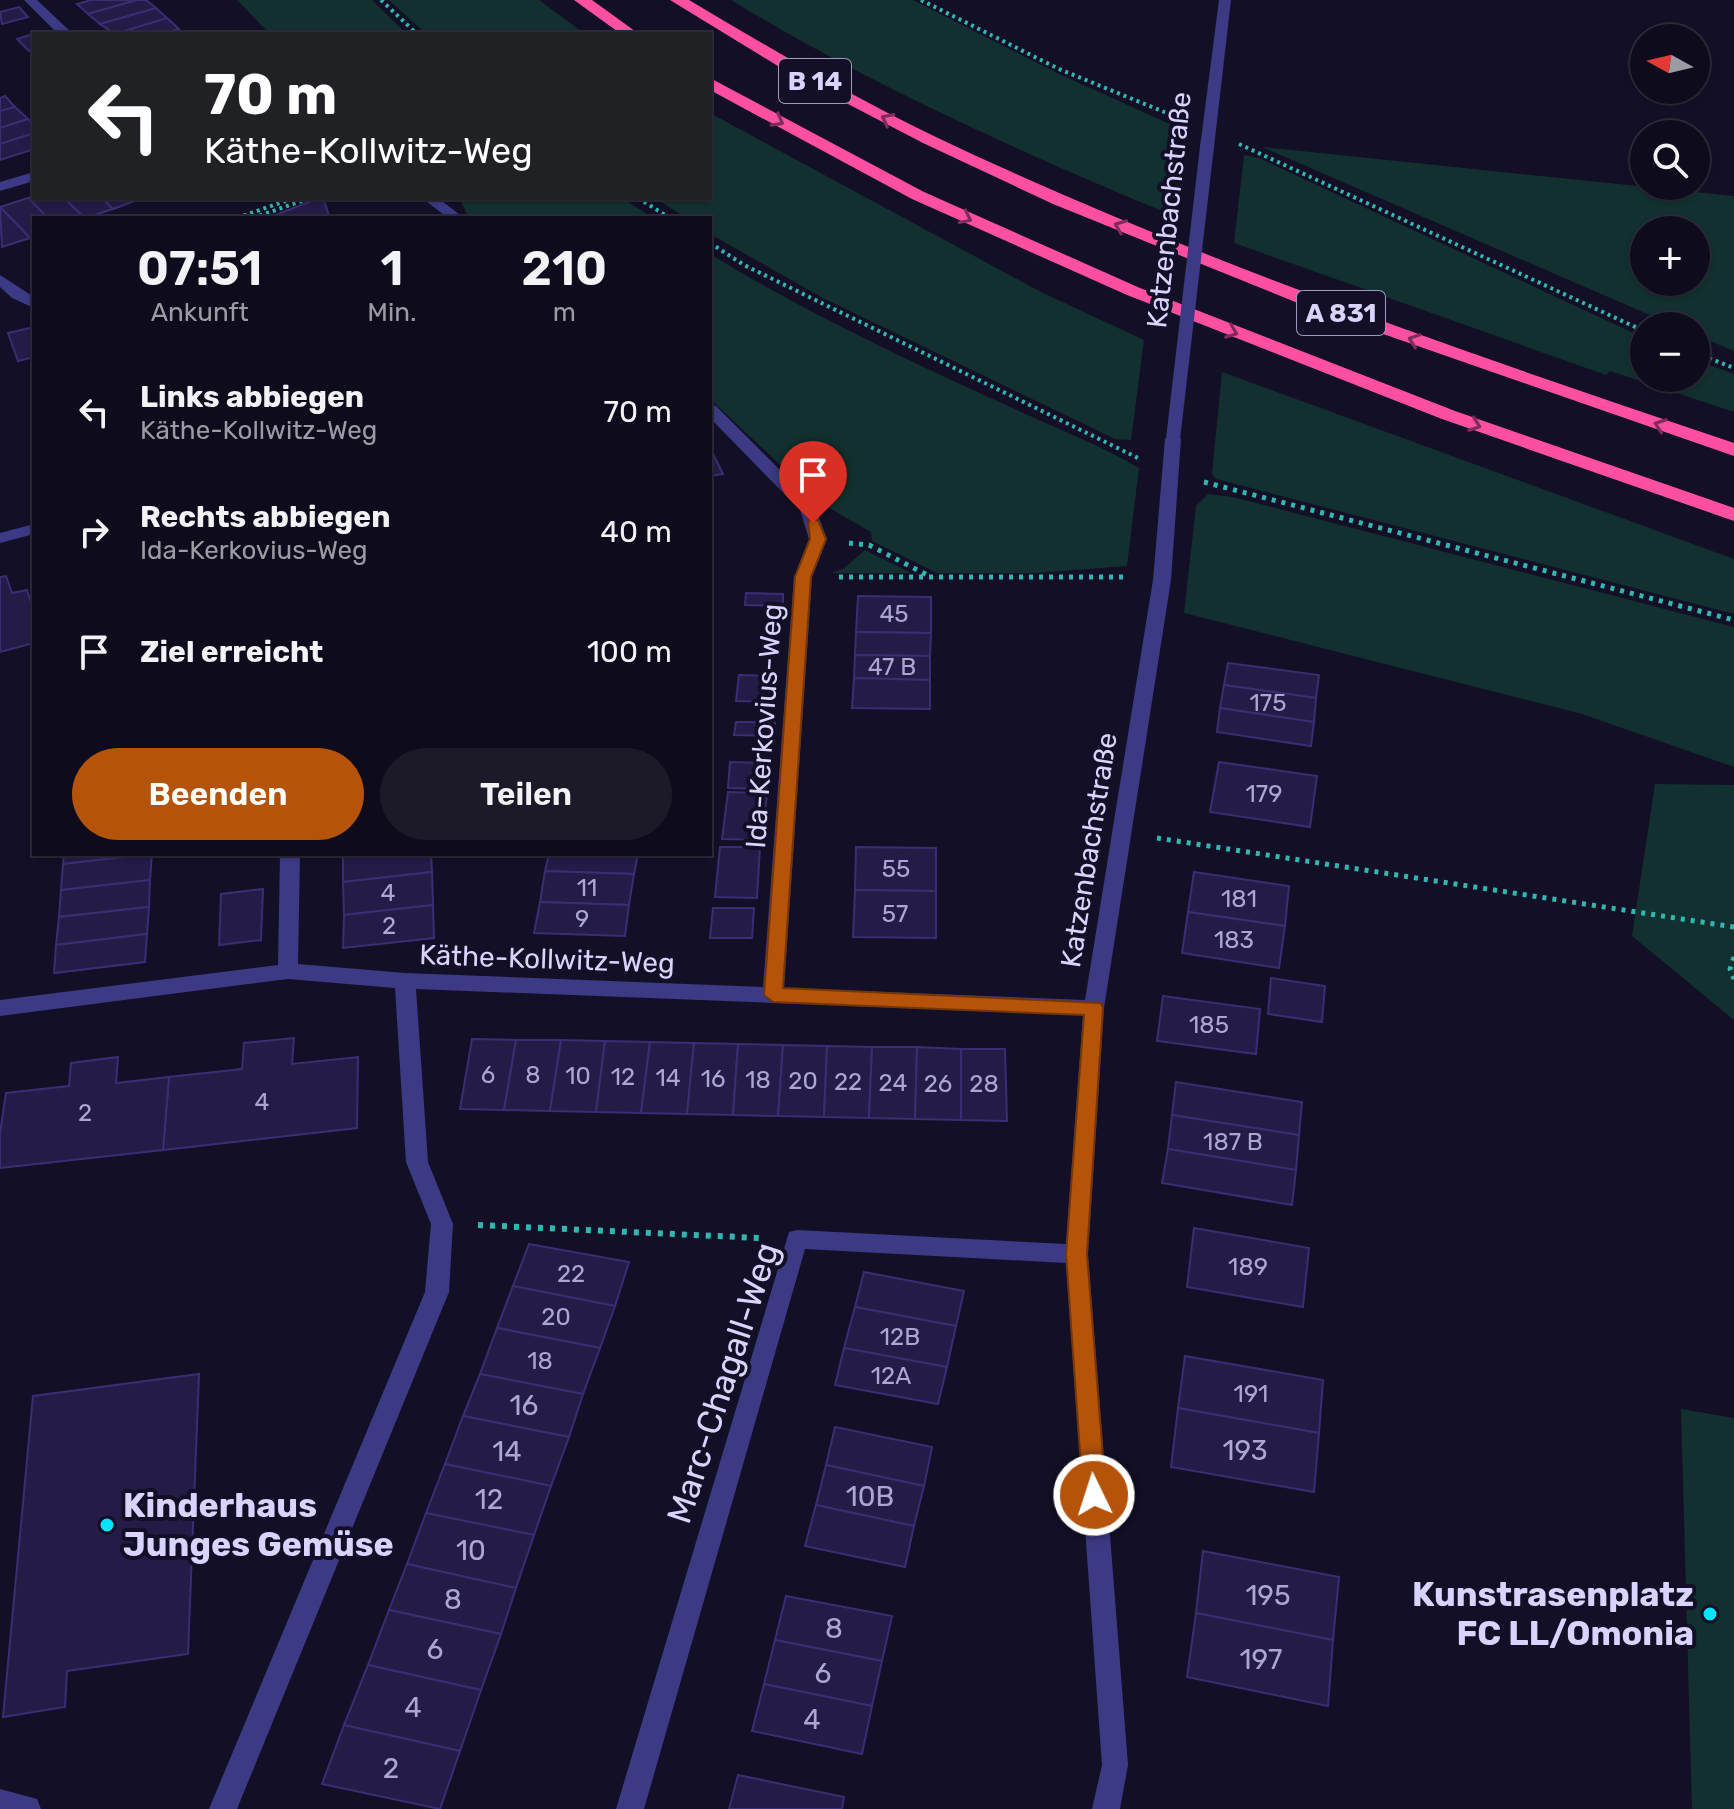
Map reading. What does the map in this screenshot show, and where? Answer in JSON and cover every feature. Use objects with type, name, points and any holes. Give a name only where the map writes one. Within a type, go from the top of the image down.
[{"type":"highway","points":[[582,0],[628,32]]},
{"type":"highway","name":"B 14","points":[[678,0],[825,86],[957,153]]},
{"type":"highway","name":"B 14","points":[[712,84],[896,183]]},
{"type":"highway","name":"A 831","points":[[957,153],[1104,220],[1278,289],[1465,358],[1734,450]]},
{"type":"highway","name":"A 831","points":[[896,183],[1000,234],[1150,300],[1414,403],[1734,515]]},
{"type":"street","points":[[30,0],[64,32]]},
{"type":"street","name":"Katzenbachstraße","points":[[1106,1809],[1115,1765],[1077,1254],[1094,1008],[1162,580],[1173,473],[1173,439],[1207,129],[1225,0]]},
{"type":"street","points":[[0,187],[32,177]]},
{"type":"street","points":[[432,200],[454,216]]},
{"type":"street","points":[[0,279],[32,302]]},
{"type":"street","points":[[712,411],[808,508],[818,539]]},
{"type":"street","points":[[0,538],[32,530]]},
{"type":"street","name":"Ida-Kerkovius-Weg","points":[[773,995],[803,577],[818,539]]},
{"type":"street","points":[[288,971],[290,856]]},
{"type":"street","name":"Käthe-Kollwitz-Weg","points":[[0,1008],[288,971],[405,981],[1094,1008]]},
{"type":"street","points":[[223,1809],[437,1292],[442,1224],[417,1162],[405,981]]},
{"type":"street","name":"Marc-Chagall-Weg","points":[[630,1809],[797,1239],[1077,1254]]},
{"type":"street","points":[[0,1803],[27,1809]]},
{"type":"path","points":[[381,0],[415,32]]},
{"type":"path","points":[[921,0],[1059,69],[1207,129],[1630,325]]},
{"type":"path","points":[[243,216],[288,200]]},
{"type":"path","points":[[259,216],[304,200]]},
{"type":"path","points":[[641,200],[667,216]]},
{"type":"path","points":[[712,244],[744,265],[909,347],[1173,473],[1734,620]]},
{"type":"path","points":[[1710,359],[1734,368]]},
{"type":"path","points":[[818,539],[869,545],[936,579]]},
{"type":"path","points":[[803,577],[936,579],[1113,575],[1162,580]]},
{"type":"path","points":[[1124,833],[1734,927]]},
{"type":"path","points":[[1734,957],[1730,969],[1734,979]]},
{"type":"path","points":[[442,1224],[797,1239]]},
{"type":"green space","points":[[237,0],[372,0],[405,32],[268,32]]},
{"type":"green space","points":[[389,0],[539,0],[582,32],[424,32]]},
{"type":"green space","points":[[731,0],[913,0],[1055,72],[1174,126],[1162,211],[942,114],[835,60]]},
{"type":"green space","points":[[712,114],[1039,291],[1144,340],[1131,440],[1115,439],[823,298],[712,235],[712,216],[683,216],[658,200],[712,200]]},
{"type":"green space","points":[[1262,147],[1630,185],[1630,200],[1710,200],[1710,194],[1734,196],[1734,351],[1710,341],[1710,312],[1643,312]]},
{"type":"green space","points":[[1244,155],[1259,158],[1630,331],[1630,378],[1610,371],[1606,375],[1234,243]]},
{"type":"green space","points":[[460,200],[625,200],[650,216],[468,216]]},
{"type":"green space","points":[[712,255],[867,340],[1139,468],[1127,566],[1036,573],[937,573],[872,541],[871,532],[822,504],[712,401]]},
{"type":"green space","points":[[1710,365],[1734,374],[1734,412],[1674,392],[1710,392]]},
{"type":"green space","points":[[1222,372],[1734,559],[1734,614],[1216,479],[1212,474]]},
{"type":"green space","points":[[1208,494],[1233,497],[1734,627],[1734,767],[1582,714],[1184,613],[1196,506]]},
{"type":"green space","points":[[865,550],[911,573],[831,573],[843,569]]},
{"type":"green space","points":[[1655,784],[1734,785],[1734,1020],[1632,936]]},
{"type":"green space","name":"Kunstrasenplatz FC LL/Omonia","points":[[1681,1409],[1734,1418],[1734,1809],[1692,1809]]},
{"type":"building","points":[[91,0],[137,0],[88,14],[77,4]]},
{"type":"building","points":[[146,0],[156,8],[100,24],[88,14]]},
{"type":"building","points":[[19,7],[28,17],[2,24],[0,12]]},
{"type":"building","points":[[156,8],[167,18],[122,32],[112,32],[100,24]]},
{"type":"building","points":[[167,18],[179,29],[169,32],[122,32]]},
{"type":"building","points":[[32,34],[32,50],[29,51],[17,39]]},
{"type":"building","points":[[5,96],[15,107],[0,111],[0,98]]},
{"type":"building","points":[[15,107],[28,119],[0,128],[0,111]]},
{"type":"building","points":[[28,119],[32,124],[32,134],[0,144],[0,128]]},
{"type":"building","points":[[32,134],[32,150],[0,160],[0,144]]},
{"type":"building","points":[[28,198],[66,200],[83,216],[46,216]]},
{"type":"building","points":[[28,198],[46,216],[32,216],[30,238],[0,207]]},
{"type":"building","points":[[66,200],[104,200],[113,209],[91,216],[83,216]]},
{"type":"building","points":[[104,200],[137,200],[113,209]]},
{"type":"building","points":[[314,200],[324,200],[329,216],[273,216]]},
{"type":"building","points":[[0,207],[30,238],[2,247]]},
{"type":"building","points":[[32,327],[32,358],[18,361],[8,333]]},
{"type":"building","points":[[712,452],[723,474],[712,476]]},
{"type":"building","points":[[6,576],[12,593],[27,590],[32,606],[32,644],[0,652],[0,577]]},
{"type":"building","points":[[746,593],[783,594],[783,606],[745,605]]},
{"type":"building","points":[[858,596],[931,597],[931,633],[856,632]]},
{"type":"building","points":[[856,632],[931,633],[930,656],[855,655]]},
{"type":"building","points":[[855,655],[930,656],[930,680],[854,678]]},
{"type":"building","points":[[1228,663],[1319,675],[1316,698],[1224,685]]},
{"type":"building","points":[[739,675],[777,676],[775,702],[736,701]]},
{"type":"building","points":[[854,678],[930,680],[930,709],[852,708]]},
{"type":"building","points":[[1224,685],[1316,698],[1314,722],[1220,708]]},
{"type":"building","points":[[1220,708],[1314,722],[1311,746],[1217,732]]},
{"type":"building","points":[[736,722],[775,722],[774,736],[734,735]]},
{"type":"building","points":[[730,762],[766,763],[764,789],[728,788]]},
{"type":"building","points":[[1219,762],[1317,776],[1310,827],[1210,812]]},
{"type":"building","points":[[728,792],[767,793],[762,840],[722,839]]},
{"type":"building","points":[[720,847],[760,847],[757,898],[715,897]]},
{"type":"building","points":[[856,847],[936,848],[936,891],[855,890]]},
{"type":"building","points":[[64,856],[133,856],[63,864]]},
{"type":"building","points":[[152,856],[150,880],[61,890],[63,864]]},
{"type":"building","points":[[343,856],[431,856],[432,872],[343,882]]},
{"type":"building","points":[[549,856],[638,856],[634,874],[545,871]]},
{"type":"building","points":[[545,871],[634,874],[629,905],[540,902]]},
{"type":"building","points":[[432,872],[433,905],[344,915],[343,882]]},
{"type":"building","points":[[1194,872],[1289,886],[1285,926],[1188,912]]},
{"type":"building","points":[[150,880],[149,907],[59,917],[61,890]]},
{"type":"building","points":[[263,889],[261,940],[219,945],[221,894]]},
{"type":"building","points":[[855,890],[936,891],[936,938],[853,937]]},
{"type":"building","points":[[540,902],[629,905],[625,936],[534,933]]},
{"type":"building","points":[[433,905],[434,938],[343,948],[344,915]]},
{"type":"building","points":[[149,907],[147,934],[56,945],[59,917]]},
{"type":"building","points":[[713,908],[754,908],[752,938],[710,938]]},
{"type":"building","points":[[1188,912],[1285,926],[1279,968],[1182,953]]},
{"type":"building","points":[[147,934],[145,962],[54,973],[56,945]]},
{"type":"building","points":[[1271,978],[1325,986],[1322,1022],[1268,1014]]},
{"type":"building","points":[[1163,996],[1260,1009],[1256,1054],[1157,1041]]},
{"type":"building","points":[[294,1038],[292,1064],[358,1057],[357,1128],[163,1150],[169,1077],[242,1069],[244,1043]]},
{"type":"building","points":[[472,1039],[516,1040],[504,1110],[460,1109]]},
{"type":"building","points":[[516,1040],[561,1040],[550,1111],[504,1110]]},
{"type":"building","points":[[561,1040],[605,1041],[596,1112],[550,1111]]},
{"type":"building","points":[[605,1041],[650,1042],[641,1113],[596,1112]]},
{"type":"building","points":[[650,1042],[694,1043],[687,1114],[641,1113]]},
{"type":"building","points":[[694,1043],[738,1044],[733,1115],[687,1114]]},
{"type":"building","points":[[738,1044],[783,1045],[778,1116],[733,1115]]},
{"type":"building","points":[[783,1045],[827,1046],[824,1117],[778,1116]]},
{"type":"building","points":[[827,1046],[872,1047],[869,1118],[824,1117]]},
{"type":"building","points":[[872,1047],[917,1047],[915,1119],[869,1118]]},
{"type":"building","points":[[917,1047],[961,1049],[961,1120],[915,1119]]},
{"type":"building","points":[[961,1049],[1005,1049],[1007,1121],[961,1120]]},
{"type":"building","points":[[118,1057],[116,1083],[169,1077],[163,1150],[0,1168],[0,1133],[6,1093],[69,1086],[71,1063]]},
{"type":"building","points":[[1176,1082],[1302,1102],[1299,1135],[1172,1115]]},
{"type":"building","points":[[1172,1115],[1299,1135],[1296,1170],[1168,1149]]},
{"type":"building","points":[[1168,1149],[1296,1170],[1292,1205],[1162,1183]]},
{"type":"building","points":[[1194,1228],[1309,1248],[1303,1307],[1187,1287]]},
{"type":"building","points":[[529,1244],[629,1262],[615,1306],[513,1286]]},
{"type":"building","points":[[864,1272],[964,1291],[956,1326],[855,1307]]},
{"type":"building","points":[[513,1286],[615,1306],[600,1348],[497,1328]]},
{"type":"building","points":[[855,1307],[956,1326],[947,1367],[844,1348]]},
{"type":"building","points":[[497,1328],[600,1348],[583,1394],[480,1374]]},
{"type":"building","points":[[844,1348],[947,1367],[938,1404],[835,1385]]},
{"type":"building","points":[[1185,1356],[1323,1380],[1319,1433],[1178,1408]]},
{"type":"building","name":"Kinderhaus Junges Gemüse","points":[[199,1374],[188,1654],[67,1671],[65,1707],[3,1717],[33,1396]]},
{"type":"building","points":[[480,1374],[583,1394],[569,1437],[463,1416]]},
{"type":"building","points":[[1178,1408],[1319,1433],[1314,1492],[1171,1467]]},
{"type":"building","points":[[463,1416],[569,1437],[551,1486],[445,1464]]},
{"type":"building","points":[[835,1427],[932,1447],[924,1486],[826,1465]]},
{"type":"building","points":[[445,1464],[551,1486],[534,1535],[426,1513]]},
{"type":"building","points":[[826,1465],[924,1486],[914,1526],[816,1505]]},
{"type":"building","points":[[816,1505],[914,1526],[905,1567],[805,1546]]},
{"type":"building","points":[[426,1513],[534,1535],[516,1588],[407,1564]]},
{"type":"building","points":[[1203,1551],[1339,1577],[1333,1640],[1196,1613]]},
{"type":"building","points":[[407,1564],[516,1588],[501,1634],[389,1610]]},
{"type":"building","points":[[786,1596],[892,1616],[882,1661],[775,1640]]},
{"type":"building","points":[[389,1610],[501,1634],[481,1690],[368,1665]]},
{"type":"building","points":[[1196,1613],[1333,1640],[1328,1706],[1187,1677]]},
{"type":"building","points":[[775,1640],[882,1661],[872,1706],[764,1684]]},
{"type":"building","points":[[368,1665],[481,1690],[460,1751],[344,1725]]},
{"type":"building","points":[[764,1684],[872,1706],[862,1754],[752,1731]]},
{"type":"building","points":[[344,1725],[460,1751],[440,1809],[322,1784]]},
{"type":"building","points":[[738,1775],[844,1797],[842,1809],[729,1809]]},
{"type":"place","name":"Kinderhaus Junges Gemüse","points":[[107,1525]]},
{"type":"place","name":"Kunstrasenplatz FC LL/Omonia","points":[[1710,1614]]},
{"type":"route","points":[[813,523],[818,539],[803,577],[773,995],[1094,1008],[1077,1254],[1094,1495]]}]
